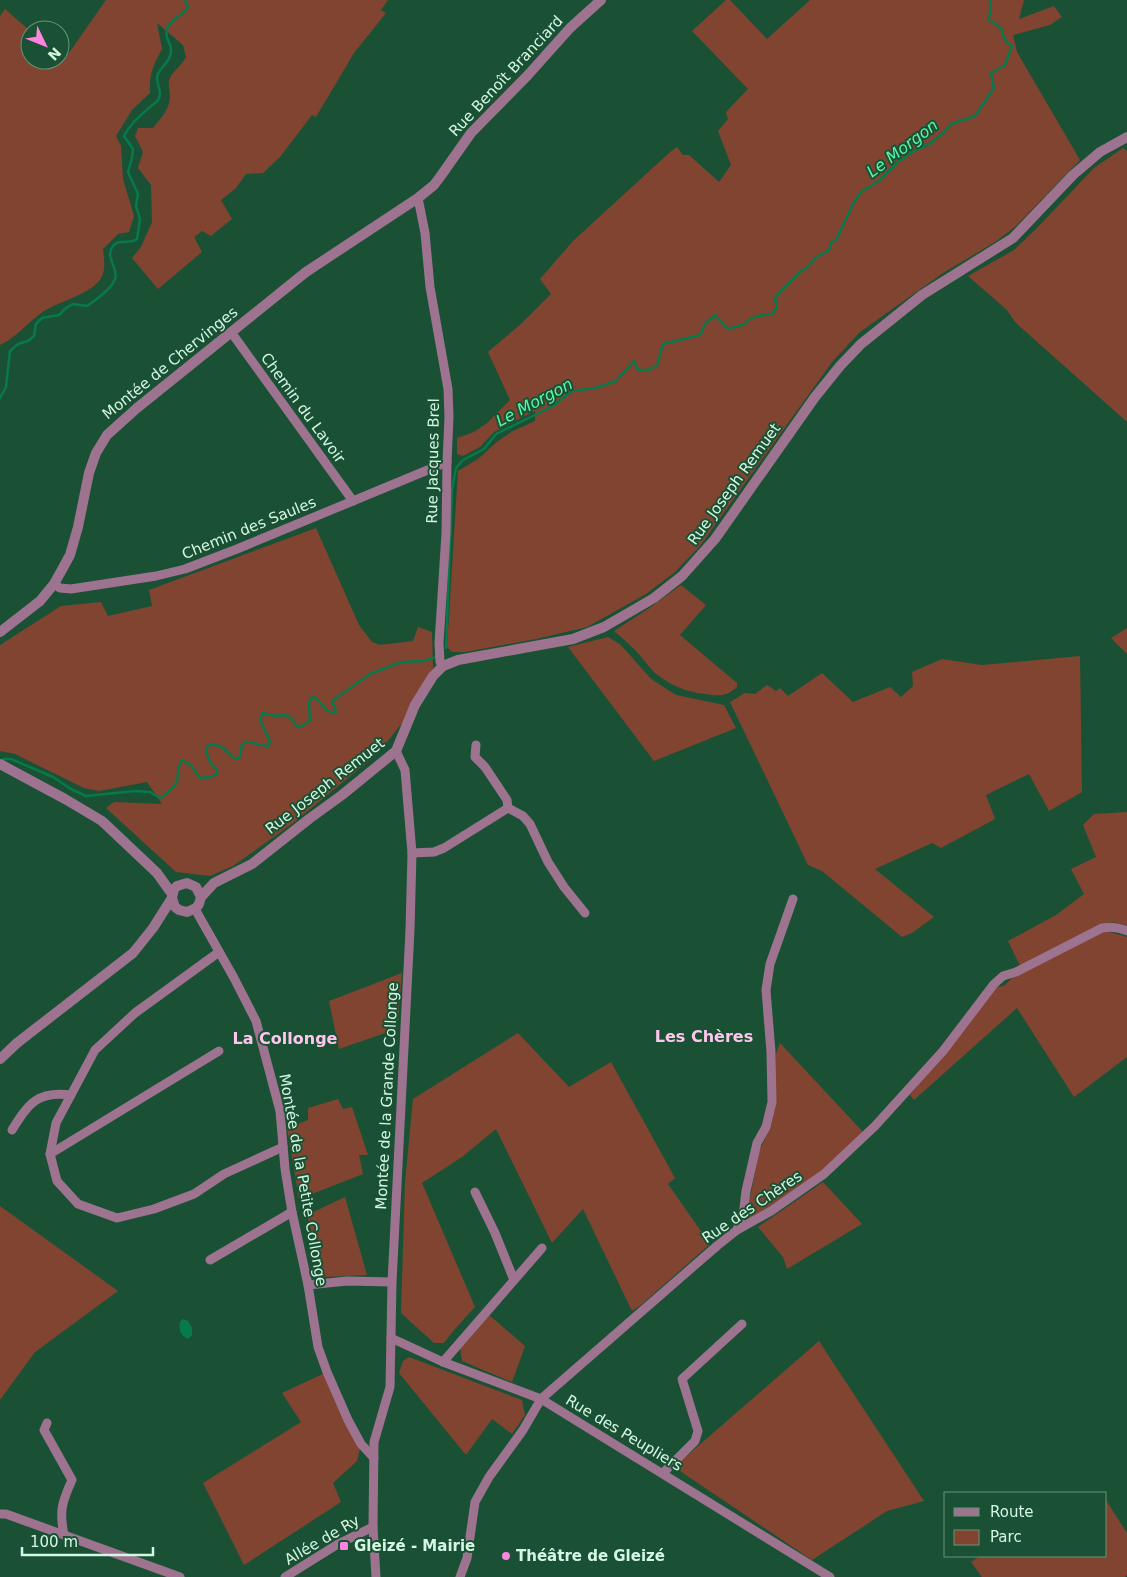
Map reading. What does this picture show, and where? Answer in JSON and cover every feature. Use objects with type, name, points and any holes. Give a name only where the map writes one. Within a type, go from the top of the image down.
[{"type":"street","name":"Rue Benoît Branciard","points":[[418,198],[434,185],[471,133],[528,75],[570,28],[600,0]]},
{"type":"street","name":"Rue Joseph Remuet","points":[[201,897],[214,883],[252,864],[396,751],[415,705],[433,676],[443,666],[458,660],[573,639],[604,627],[654,598],[682,576],[715,539],[815,397],[861,344],[922,295],[1013,238],[1073,175],[1100,152],[1127,137]]},
{"type":"street","name":"Montée de Chervinges","points":[[0,632],[40,600],[54,584],[70,555],[89,473],[96,452],[106,435],[136,408],[306,272],[418,198]]},
{"type":"street","name":"Rue Jacques Brel","points":[[418,198],[425,233],[430,287],[448,390],[446,534],[439,643],[440,662],[443,666]]},
{"type":"street","name":"Chemin du Lavoir","points":[[231,332],[353,500]]},
{"type":"street","name":"Chemin des Saules","points":[[54,584],[60,588],[71,590],[185,570],[446,462]]},
{"type":"street","points":[[476,745],[475,757],[485,767],[507,800],[508,808]]},
{"type":"street","name":"Montée de la Grande Collonge","points":[[376,1577],[373,1527],[374,1442],[390,1387],[392,1282],[410,930],[412,853],[405,770],[396,751]]},
{"type":"street","points":[[0,764],[102,821],[157,873],[172,896],[175,907],[188,912],[195,909],[201,897],[199,890],[190,884],[170,879],[157,873]]},
{"type":"street","points":[[412,853],[434,852],[444,848],[508,808]]},
{"type":"street","points":[[508,808],[523,816],[530,824],[548,862],[564,887],[585,913]]},
{"type":"street","points":[[0,1059],[17,1043],[133,953],[153,928],[177,886],[214,883]]},
{"type":"street","points":[[737,1230],[744,1208],[757,1142],[766,1127],[772,1102],[771,1052],[766,990],[770,964],[793,899]]},
{"type":"street","name":"Montée de la Petite Collonge","points":[[195,909],[256,1021],[272,1075],[280,1111],[292,1212],[308,1285],[318,1347],[324,1367],[348,1420],[361,1444],[374,1458]]},
{"type":"street","points":[[153,928],[173,914],[183,911]]},
{"type":"street","name":"Rue des Chères","points":[[460,1577],[467,1558],[475,1502],[489,1477],[523,1430],[541,1399],[697,1262],[737,1230],[771,1211],[824,1174],[875,1126],[943,1051],[986,994],[1003,976],[1016,972],[1102,928],[1110,926],[1127,931]]},
{"type":"street","points":[[219,952],[135,1013],[95,1050],[56,1123],[50,1154],[57,1181],[78,1204],[117,1218],[154,1209],[194,1194],[224,1174],[283,1147]]},
{"type":"street","points":[[50,1154],[219,1051]]},
{"type":"street","points":[[12,1130],[26,1108],[38,1098],[56,1093],[71,1094]]},
{"type":"street","points":[[475,1192],[495,1233],[514,1280]]},
{"type":"street","points":[[210,1260],[292,1212]]},
{"type":"street","points":[[443,1362],[542,1248]]},
{"type":"street","points":[[308,1285],[347,1280],[392,1282]]},
{"type":"street","points":[[663,1473],[695,1441],[698,1431],[682,1379],[742,1324]]},
{"type":"street","name":"Rue des Peupliers","points":[[391,1338],[443,1362],[541,1399],[830,1577]]},
{"type":"street","points":[[47,1423],[44,1430],[72,1480],[65,1496],[60,1517],[64,1535]]},
{"type":"street","points":[[0,1514],[6,1514],[180,1577]]},
{"type":"street","name":"Allée de Ry","points":[[285,1577],[338,1544],[373,1527]]},
{"type":"green space","points":[[106,0],[388,0],[381,10],[386,13],[354,53],[316,117],[312,115],[280,157],[263,173],[246,174],[236,188],[221,200],[232,219],[211,236],[202,231],[194,237],[202,252],[158,289],[132,258],[141,247],[152,222],[151,185],[138,168],[143,152],[135,136],[138,128],[153,128],[165,113],[170,101],[169,80],[186,57],[183,45],[157,23],[162,49],[152,70],[150,93],[132,110],[116,136],[121,146],[123,179],[134,216],[129,232],[118,234],[103,249],[103,275],[98,282],[85,292],[46,310],[0,345],[0,16],[5,9],[20,22],[20,70],[70,70],[70,51]]},
{"type":"green space","points":[[726,0],[730,0],[767,39],[810,0],[1024,0],[1019,19],[1054,6],[1062,17],[1050,25],[1013,35],[1017,52],[1080,160],[1015,227],[995,242],[943,273],[860,332],[832,362],[700,546],[675,572],[646,594],[587,627],[536,639],[465,652],[452,652],[447,647],[458,471],[478,459],[498,441],[513,431],[535,421],[535,411],[494,432],[480,447],[463,456],[457,454],[457,438],[474,432],[487,423],[510,400],[488,352],[522,323],[551,294],[540,279],[573,241],[669,153],[677,147],[683,155],[689,155],[719,182],[731,165],[718,131],[728,119],[726,112],[748,89],[692,31]]},
{"type":"green space","points":[[1123,148],[1127,151],[1127,422],[1015,322],[1007,310],[968,276],[1014,250],[1094,168]]},
{"type":"green space","points":[[316,528],[359,625],[372,642],[380,645],[413,641],[418,627],[432,632],[433,668],[406,718],[387,742],[365,764],[292,824],[233,866],[210,876],[176,872],[106,808],[114,802],[162,804],[147,782],[99,791],[84,788],[15,754],[0,751],[0,645],[61,606],[101,602],[108,616],[152,606],[149,590]]},
{"type":"green space","points":[[681,585],[706,605],[680,635],[737,683],[737,687],[729,693],[718,695],[698,693],[685,690],[666,681],[655,673],[634,649],[614,631]]},
{"type":"green space","points":[[1127,628],[1127,654],[1111,638]]},
{"type":"green space","points":[[608,637],[621,645],[651,679],[676,695],[724,705],[736,728],[654,761],[568,647]]},
{"type":"green space","points":[[1080,656],[1082,792],[1049,811],[1029,774],[986,795],[995,819],[941,848],[932,843],[875,869],[934,917],[912,933],[902,937],[822,871],[808,865],[730,702],[745,693],[755,694],[767,685],[776,691],[780,688],[788,696],[822,673],[853,702],[890,687],[901,697],[913,686],[912,672],[942,659],[982,665]]},
{"type":"green space","points":[[1127,812],[1127,926],[1103,923],[1020,966],[1008,941],[1056,915],[1084,894],[1071,869],[1096,857],[1083,825],[1094,814]]},
{"type":"green space","points":[[1103,930],[1127,937],[1127,1057],[1074,1097],[1017,1008],[914,1100],[910,1095],[996,987],[1004,986],[1013,977]]},
{"type":"green space","points":[[402,973],[397,1029],[339,1049],[329,1001]]},
{"type":"green space","points":[[518,1033],[569,1087],[611,1062],[675,1178],[668,1184],[710,1244],[632,1311],[583,1209],[552,1243],[496,1129],[462,1157],[422,1183],[475,1307],[444,1343],[434,1343],[401,1313],[405,1182],[413,1099]]},
{"type":"green space","points":[[780,1043],[863,1132],[823,1170],[748,1220],[747,1213],[759,1152],[772,1123],[776,1054]]},
{"type":"green space","points":[[338,1099],[343,1109],[352,1107],[368,1155],[359,1155],[363,1174],[299,1199],[287,1128],[308,1120],[308,1108]]},
{"type":"green space","points":[[823,1182],[862,1224],[787,1269],[783,1257],[758,1227]]},
{"type":"green space","points":[[345,1197],[367,1275],[324,1277],[307,1215]]},
{"type":"green space","points":[[0,1206],[118,1291],[35,1352],[0,1400]]},
{"type":"green space","points":[[489,1315],[525,1346],[512,1382],[462,1361],[460,1347]]},
{"type":"green space","points":[[819,1341],[924,1501],[887,1511],[812,1560],[674,1467]]},
{"type":"green space","points":[[409,1357],[522,1400],[525,1415],[512,1434],[492,1419],[466,1455],[399,1373],[403,1361]]},
{"type":"green space","points":[[327,1372],[361,1444],[357,1461],[333,1483],[341,1502],[244,1565],[203,1483],[301,1422],[282,1393]]},
{"type":"green space","points":[[1107,1502],[1127,1533],[1127,1575],[1125,1577],[982,1577],[971,1562],[978,1557],[1107,1557]]},
{"type":"shaded area","points":[[183,1319],[188,1321],[192,1328],[192,1335],[188,1339],[180,1330],[179,1325]]},
{"type":"waterway","points":[[0,398],[6,387],[10,351],[18,344],[28,341],[34,336],[36,324],[42,318],[59,315],[73,304],[87,306],[103,294],[113,283],[116,275],[110,254],[113,246],[118,242],[131,242],[137,239],[140,219],[136,206],[138,194],[128,172],[133,149],[124,136],[132,124],[160,97],[157,77],[171,54],[166,36],[167,29],[188,7],[185,0]]},
{"type":"waterway","name":"Le Morgon","points":[[446,648],[452,490],[456,468],[463,460],[484,449],[496,434],[553,406],[572,391],[595,388],[616,381],[634,361],[638,370],[649,370],[657,365],[663,344],[700,335],[705,324],[715,315],[728,329],[745,324],[747,321],[761,315],[772,314],[777,307],[775,299],[778,294],[800,272],[809,266],[815,258],[829,250],[831,243],[836,240],[854,202],[861,192],[879,181],[898,162],[914,151],[931,143],[951,124],[975,116],[994,88],[991,73],[1005,65],[1012,46],[1004,39],[1002,30],[988,19],[991,10],[990,0]]},
{"type":"waterway","name":"Le Morgon","points":[[2,762],[3,759],[11,759],[53,777],[86,796],[135,791],[150,792],[160,798],[170,790],[177,780],[179,765],[182,760],[191,765],[200,778],[211,777],[217,774],[217,770],[210,762],[206,752],[208,745],[212,744],[222,747],[235,759],[240,757],[242,745],[245,742],[268,746],[269,738],[261,720],[263,713],[289,716],[297,726],[301,727],[310,720],[309,703],[311,698],[315,697],[325,709],[334,713],[336,711],[332,701],[370,674],[401,662],[424,661],[436,657]]},
{"type":"place","name":"Gleizé - Mairie","points":[[344,1546]]},
{"type":"place","name":"Théâtre de Gleizé","points":[[506,1556]]},
{"type":"district","name":"Les Chères","points":[[704,1036]]},
{"type":"district","name":"La Collonge","points":[[285,1038]]}]
